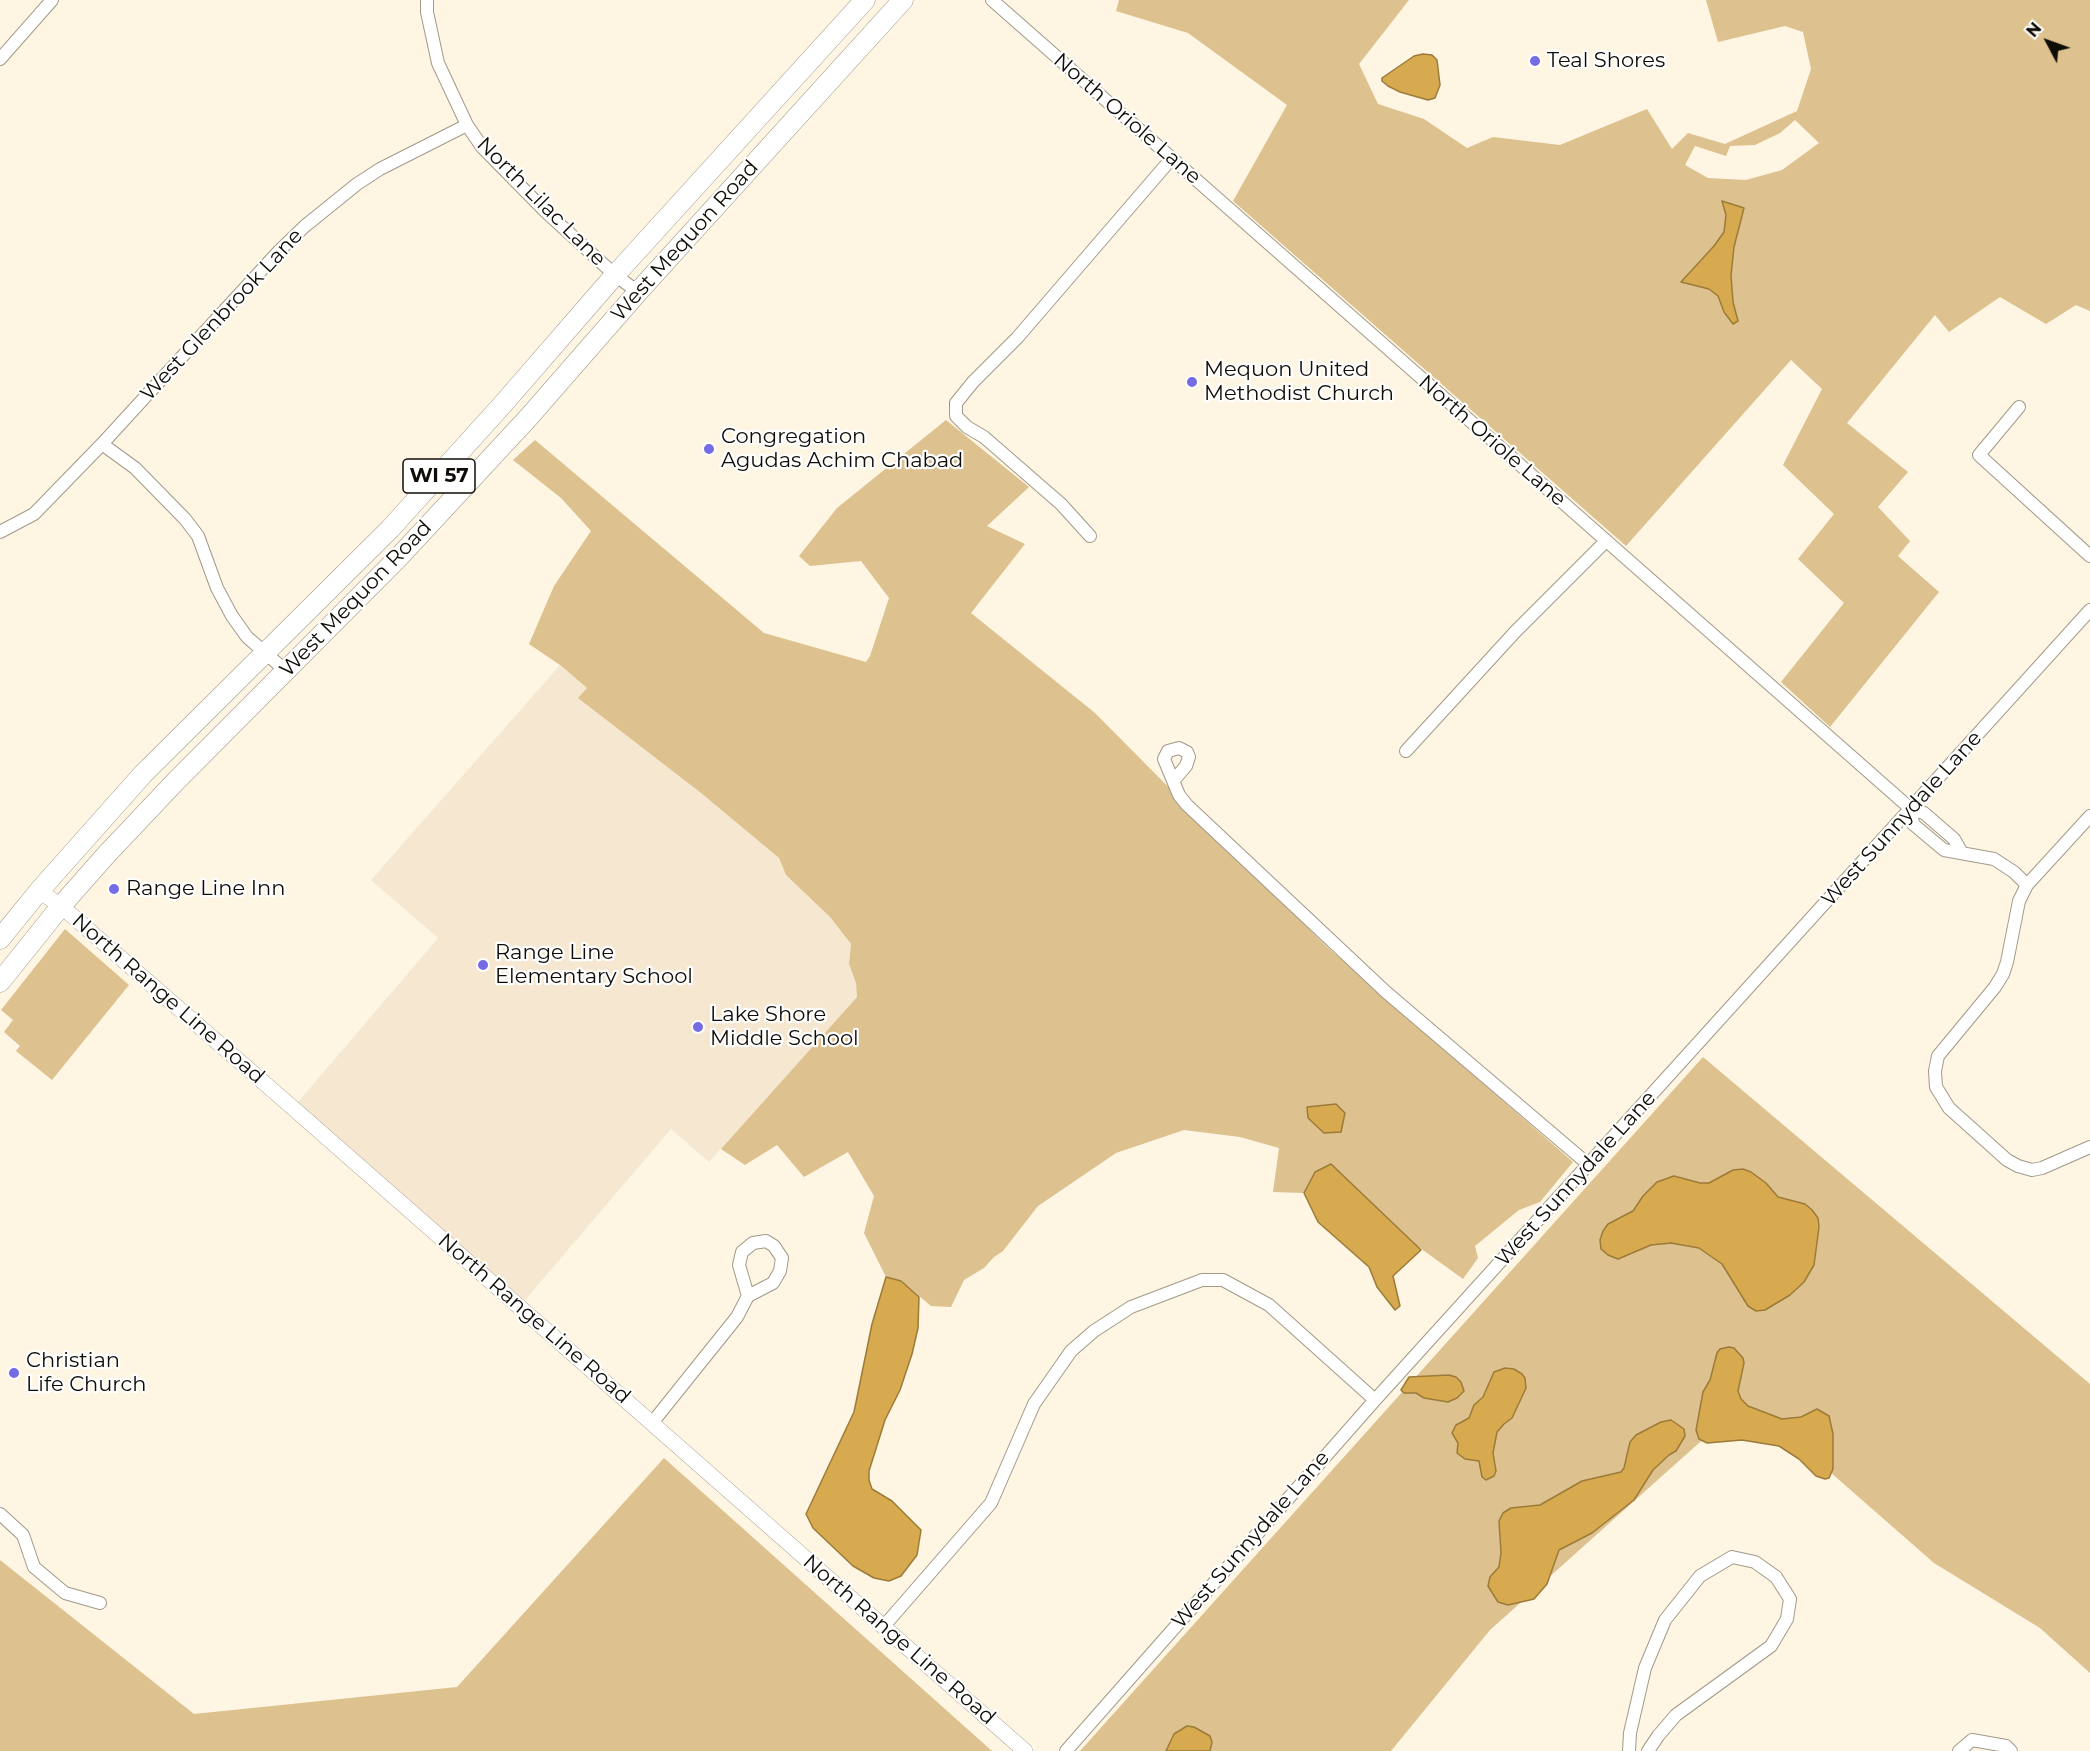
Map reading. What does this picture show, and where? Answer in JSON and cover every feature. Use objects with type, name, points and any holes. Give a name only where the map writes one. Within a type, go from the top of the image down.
[{"type":"main road","name":"West Mequon Road","points":[[0,939],[39,891],[144,774],[390,529],[615,275],[865,0]]},
{"type":"main road","name":"West Mequon Road","points":[[0,982],[61,906],[106,855],[176,781],[399,557],[528,418],[638,292],[903,0]]},
{"type":"street","points":[[0,60],[52,0]]},
{"type":"street","name":"North Lilac Lane","points":[[427,0],[427,12],[438,63],[467,125],[482,147],[545,211],[615,275],[638,292]]},
{"type":"street","name":"North Oriole Lane","points":[[992,0],[1911,809],[1924,813],[1954,839],[1962,853],[1994,859],[2014,872],[2027,885]]},
{"type":"street","name":"West Glenbrook Lane","points":[[0,532],[33,514],[102,444],[279,251],[305,226],[372,174],[467,125]]},
{"type":"street","points":[[1090,536],[1061,504],[984,437],[967,427],[957,416],[956,403],[973,382],[1017,338],[1172,158]]},
{"type":"street","points":[[2019,407],[1979,455],[2090,556]]},
{"type":"street","points":[[102,444],[135,468],[185,519],[198,536],[217,588],[232,616],[247,636],[286,671]]},
{"type":"street","points":[[1406,751],[1515,632],[1606,542]]},
{"type":"street","name":"West Sunnydale Lane","points":[[1066,1751],[1375,1400],[2090,609]]},
{"type":"street","points":[[1174,780],[1179,795],[1187,805],[1386,992],[1589,1165]]},
{"type":"street","points":[[2090,816],[2027,885],[2019,902],[2003,974],[1995,987],[1938,1056],[1935,1071],[1936,1087],[1949,1108],[2007,1160],[2018,1166],[2032,1170],[2042,1168],[2090,1146]]},
{"type":"street","name":"North Range Line Road","points":[[39,891],[61,906],[1025,1751]]},
{"type":"street","points":[[652,1423],[737,1317],[748,1296],[773,1282],[780,1271],[782,1258],[774,1246],[766,1241],[753,1243],[742,1252],[740,1265],[748,1296]]},
{"type":"street","points":[[884,1626],[991,1503],[1034,1404],[1071,1351],[1094,1331],[1131,1307],[1202,1280],[1223,1280],[1269,1305],[1375,1400]]},
{"type":"street","points":[[0,1514],[23,1534],[34,1567],[65,1593],[100,1603]]},
{"type":"street","points":[[1629,1751],[1630,1733],[1645,1668],[1665,1620],[1700,1576],[1732,1557],[1755,1562],[1776,1577],[1790,1599],[1787,1619],[1771,1646],[1676,1715],[1648,1751]]},
{"type":"street","points":[[1959,1751],[1971,1740],[2006,1746],[2010,1751]]},
{"type":"shaded area","points":[[1119,0],[1409,0],[1359,64],[1378,104],[1424,119],[1467,148],[1493,137],[1560,145],[1647,109],[1672,149],[1688,133],[1725,144],[1797,111],[1811,69],[1803,32],[1785,26],[1718,42],[1706,0],[2090,0],[2090,311],[2076,305],[2046,324],[2000,297],[1949,332],[1935,315],[1847,423],[1908,472],[1878,507],[1910,541],[1898,556],[1939,592],[1830,727],[1781,682],[1844,603],[1798,559],[1834,514],[1783,465],[1822,389],[1791,360],[1626,546],[1233,201],[1287,105],[1188,33],[1116,11]],"holes":[[[1795,120],[1819,143],[1782,170],[1746,180],[1708,178],[1685,165],[1695,146],[1726,156],[1730,146],[1755,145],[1780,133]],[[1723,201],[1744,208],[1734,247],[1731,275],[1737,321],[1724,312],[1718,296],[1709,289],[1682,282],[1724,232],[1727,215]]]},
{"type":"shaded area","points":[[1432,55],[1437,60],[1440,85],[1435,98],[1428,100],[1400,92],[1382,81],[1382,78],[1414,56]]},
{"type":"shaded area","points":[[1722,201],[1744,208],[1734,247],[1731,275],[1733,302],[1738,321],[1733,324],[1724,312],[1718,296],[1709,289],[1681,282],[1724,232],[1726,215]]},
{"type":"shaded area","points":[[946,420],[1029,487],[987,526],[1025,544],[971,613],[1095,713],[1326,946],[1573,1162],[1540,1202],[1519,1210],[1475,1246],[1478,1258],[1463,1279],[1315,1172],[1304,1193],[1273,1192],[1279,1148],[1240,1137],[1184,1130],[1116,1153],[1038,1206],[1003,1251],[984,1268],[964,1280],[951,1307],[931,1306],[901,1281],[886,1277],[864,1233],[874,1196],[848,1152],[804,1177],[777,1145],[745,1165],[721,1149],[857,997],[856,983],[849,964],[851,944],[830,917],[786,875],[779,858],[701,793],[578,698],[587,688],[560,665],[529,644],[554,586],[591,531],[561,498],[513,460],[535,440],[764,633],[866,662],[889,598],[861,561],[810,566],[799,556],[837,508]]},
{"type":"shaded area","points":[[560,665],[588,689],[579,698],[701,793],[779,858],[786,875],[830,917],[851,945],[849,964],[856,983],[857,997],[709,1162],[671,1129],[520,1306],[293,1108],[438,938],[371,880]]},
{"type":"shaded area","points":[[65,929],[129,985],[52,1080],[16,1051],[20,1046],[4,1032],[13,1020],[1,1010]]},
{"type":"shaded area","points":[[1703,1057],[2090,1384],[2090,1673],[2040,1628],[1934,1563],[1798,1444],[1709,1434],[1490,1630],[1391,1751],[1080,1751]]},
{"type":"shaded area","points":[[1336,1104],[1345,1113],[1341,1132],[1324,1133],[1308,1118],[1307,1107]]},
{"type":"shaded area","points":[[1331,1164],[1421,1250],[1393,1276],[1400,1306],[1395,1310],[1377,1287],[1369,1267],[1318,1222],[1304,1193],[1315,1172]]},
{"type":"shaded area","points":[[1743,1169],[1766,1183],[1778,1197],[1805,1204],[1818,1218],[1814,1265],[1804,1282],[1790,1295],[1765,1310],[1756,1311],[1748,1306],[1722,1264],[1699,1248],[1671,1243],[1651,1245],[1618,1259],[1601,1249],[1600,1240],[1608,1224],[1633,1211],[1643,1196],[1657,1182],[1674,1176],[1709,1183],[1733,1170]]},
{"type":"shaded area","points":[[886,1277],[901,1281],[919,1297],[918,1328],[912,1354],[900,1390],[885,1420],[869,1471],[872,1489],[892,1501],[921,1530],[917,1555],[901,1576],[889,1581],[874,1578],[853,1566],[813,1528],[806,1514],[854,1412],[872,1324]]},
{"type":"shaded area","points":[[1734,1348],[1743,1358],[1738,1391],[1741,1399],[1748,1406],[1782,1419],[1801,1417],[1817,1409],[1829,1416],[1833,1434],[1833,1469],[1829,1478],[1816,1476],[1799,1459],[1779,1446],[1742,1440],[1707,1443],[1699,1439],[1696,1430],[1703,1392],[1710,1380],[1717,1353],[1720,1349]]},
{"type":"shaded area","points":[[1505,1368],[1514,1369],[1522,1374],[1526,1388],[1512,1418],[1497,1432],[1493,1453],[1496,1471],[1494,1476],[1486,1480],[1482,1477],[1479,1461],[1465,1459],[1457,1453],[1458,1443],[1452,1433],[1456,1425],[1469,1418],[1474,1405],[1483,1397],[1494,1372]]},
{"type":"shaded area","points":[[1449,1375],[1461,1382],[1464,1391],[1457,1398],[1448,1402],[1424,1398],[1416,1393],[1404,1393],[1401,1390],[1409,1377]]},
{"type":"shaded area","points":[[1671,1420],[1684,1429],[1685,1436],[1676,1451],[1653,1470],[1634,1500],[1592,1533],[1559,1550],[1547,1584],[1534,1599],[1508,1605],[1498,1602],[1488,1586],[1490,1577],[1499,1567],[1501,1553],[1499,1521],[1503,1513],[1511,1508],[1540,1505],[1582,1481],[1621,1472],[1630,1442],[1636,1435],[1661,1422]]},
{"type":"shaded area","points":[[664,1458],[992,1751],[0,1751],[0,1560],[194,1714],[457,1687]]},
{"type":"shaded area","points":[[1187,1726],[1194,1727],[1210,1736],[1212,1742],[1210,1751],[1166,1751],[1174,1734]]},
{"type":"place","name":"Teal Shores","points":[[1535,61]]},
{"type":"place","name":"Mequon United Methodist Church","points":[[1192,382]]},
{"type":"place","name":"Congregation Agudas Achim Chabad","points":[[709,449]]},
{"type":"place","name":"Range Line Inn","points":[[114,889]]},
{"type":"place","name":"Range Line Elementary School","points":[[483,965]]},
{"type":"place","name":"Lake Shore Middle School","points":[[698,1027]]},
{"type":"place","name":"Christian Life Church","points":[[14,1373]]}]
